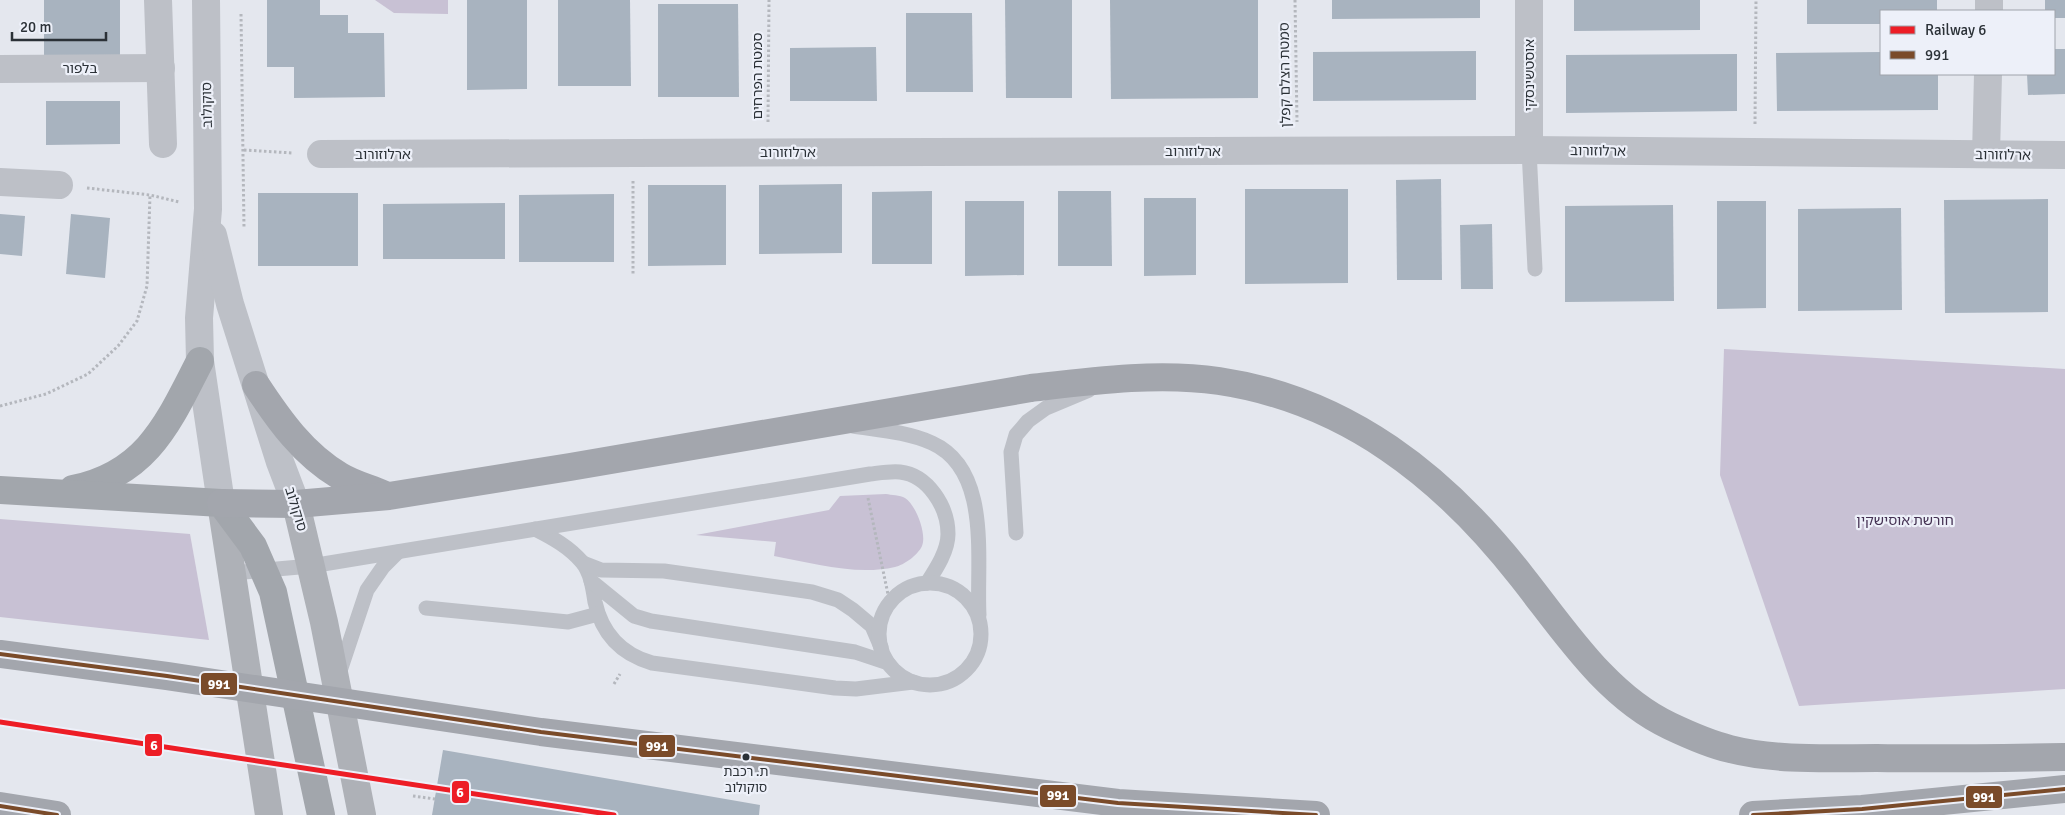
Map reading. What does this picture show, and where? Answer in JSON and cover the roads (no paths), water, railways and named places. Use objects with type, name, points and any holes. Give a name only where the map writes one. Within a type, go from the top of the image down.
[{"type":"highway","points":[[221,503],[296,504],[389,496],[1031,388],[1111,380],[1159,378],[1217,380],[1270,392],[1326,412],[1371,436],[1419,470],[1462,507],[1508,558],[1597,670],[1635,705],[1667,725],[1705,742],[1733,750],[1768,756],[1952,759],[2065,757]]},
{"type":"highway","points":[[256,385],[284,426],[320,463],[341,477],[389,496]]},
{"type":"highway","points":[[0,654],[167,676],[541,732],[1118,803],[1316,815]]},
{"type":"highway","points":[[1753,815],[1862,808],[2065,789]]},
{"type":"highway","points":[[0,806],[57,815]]},
{"type":"main road","points":[[54,493],[96,482],[119,472],[139,457],[165,428],[200,361]]},
{"type":"main road","points":[[0,490],[221,503],[253,546],[274,592],[321,815]]},
{"type":"main road","name":"סוקולוב","points":[[221,503],[269,815]]},
{"type":"main road","name":"סוקולוב","points":[[296,504],[336,682],[362,815]]},
{"type":"street","points":[[158,0],[163,144]]},
{"type":"street","name":"סוקולוב","points":[[206,0],[208,209],[200,318],[200,361],[221,503]]},
{"type":"street","name":"אוסטשינסקי","points":[[1529,0],[1529,150]]},
{"type":"street","name":"בלפור","points":[[0,69],[160,68]]},
{"type":"street","points":[[1986,154],[1988,75]]},
{"type":"street","name":"ארלוזורוב","points":[[320,154],[1529,150],[2065,155]]},
{"type":"street","points":[[0,182],[59,185]]},
{"type":"street","name":"סוקולוב","points":[[208,209],[230,304],[280,462],[296,504]]},
{"type":"lane","points":[[1529,150],[1534,269]]},
{"type":"lane","points":[[1016,533],[1011,452],[1016,435],[1028,421],[1046,408],[1111,380]]},
{"type":"lane","points":[[832,422],[902,434],[933,444],[950,456],[963,471],[972,492],[976,521],[979,622]]},
{"type":"lane","points":[[232,573],[311,566],[864,475],[900,472],[917,477],[937,498],[945,515],[948,535],[943,554],[927,583]]},
{"type":"lane","points":[[535,529],[557,540],[583,563],[601,570],[664,571],[812,592],[838,600],[872,626],[881,647],[888,663],[899,675],[913,682],[929,685],[950,681],[962,673],[974,660],[980,645],[981,628],[976,611],[964,596],[946,585],[917,584],[898,594],[885,610],[879,629],[881,647]]},
{"type":"lane","points":[[336,682],[368,590],[383,567],[398,552]]},
{"type":"lane","points":[[583,563],[591,580],[598,614],[609,636],[620,648],[637,658],[652,663],[835,688],[856,689],[913,682]]},
{"type":"lane","points":[[591,580],[634,616],[651,621],[855,652],[888,663]]},
{"type":"lane","points":[[426,608],[568,622],[598,614]]},
{"type":"rail line","name":"6","points":[[0,722],[614,815]]},
{"type":"place","name":"ת. רכבת סוקולוב","points":[[746,757]]},
{"type":"park label","name":"חורשת אוסישקין","points":[[1905,520]]}]
